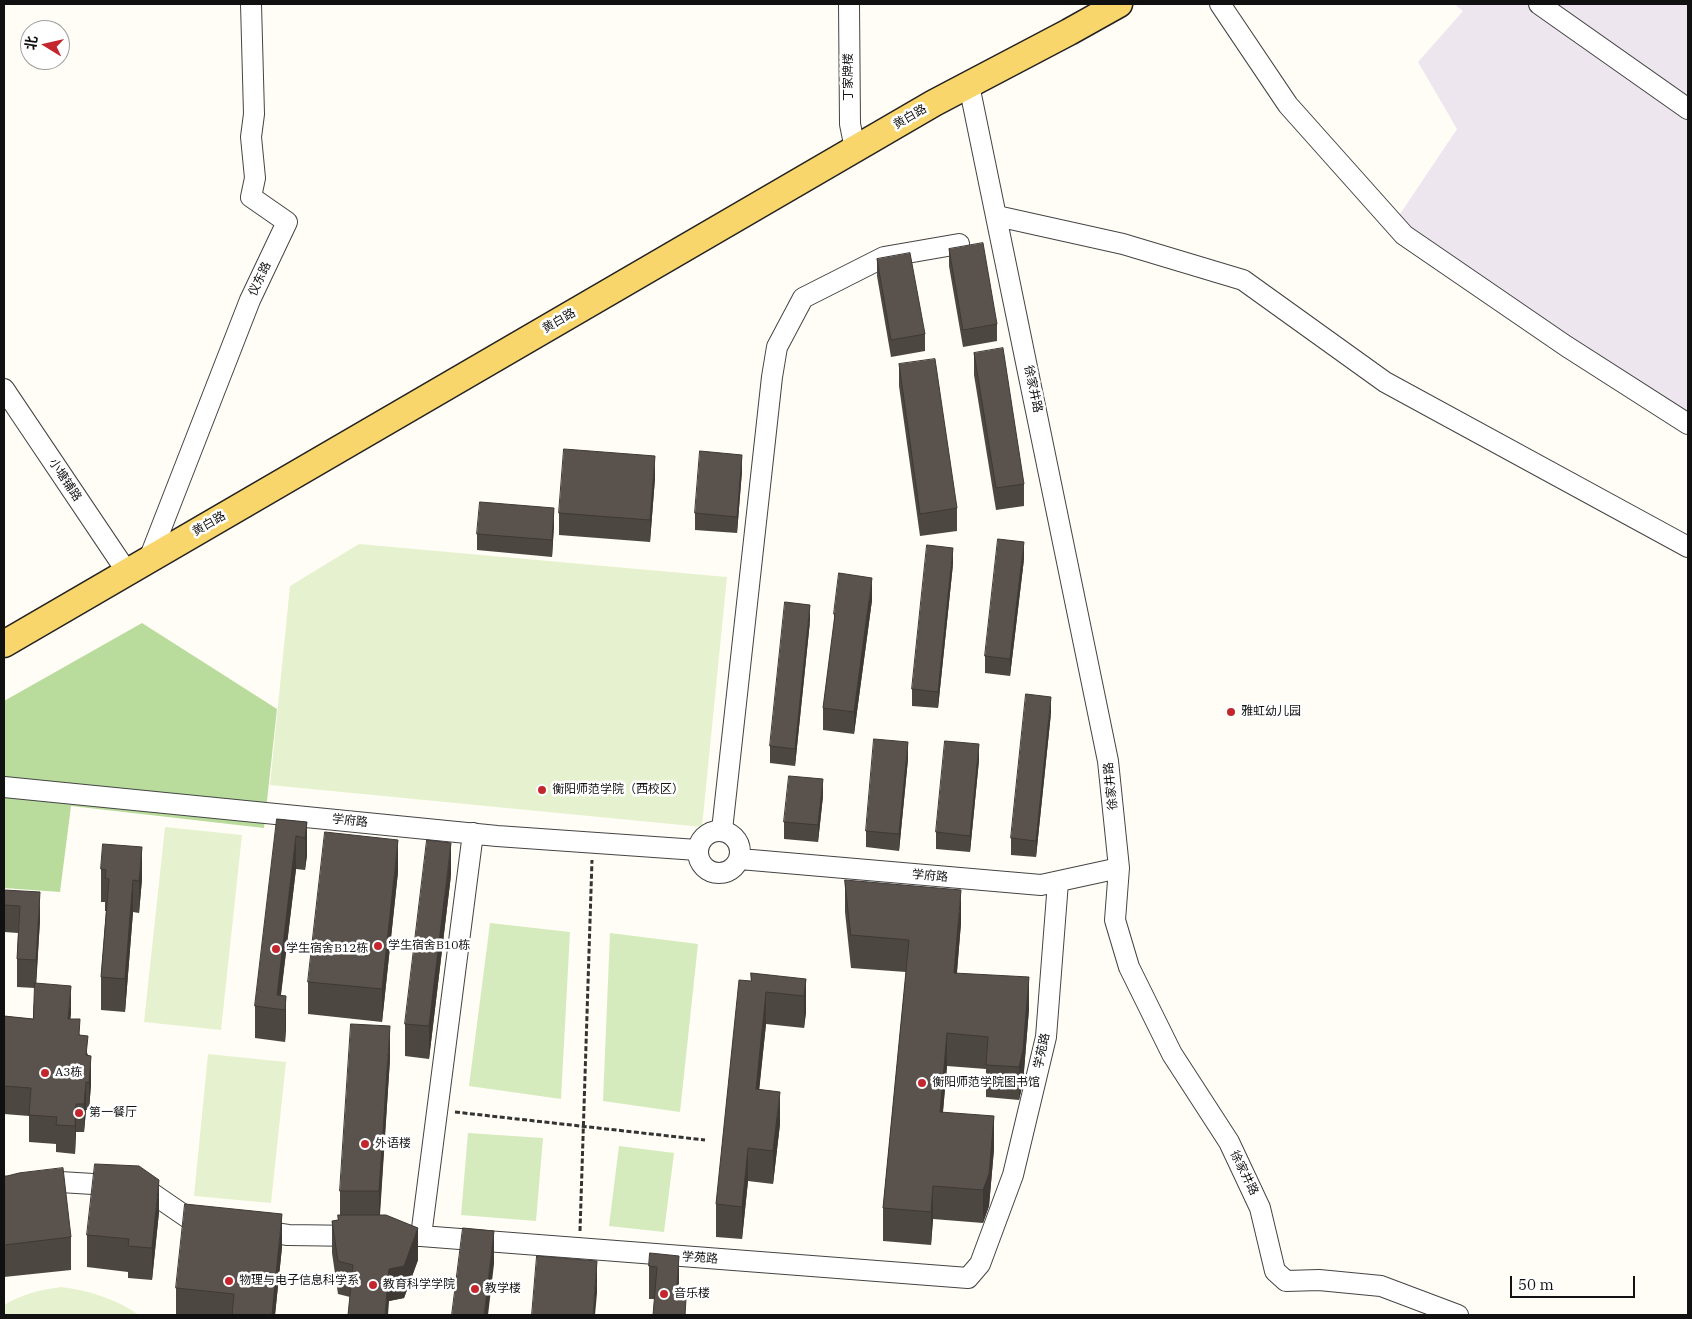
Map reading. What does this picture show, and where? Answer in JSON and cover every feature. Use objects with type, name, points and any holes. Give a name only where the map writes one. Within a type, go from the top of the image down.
[{"type":"main road","name":"黄白路","points":[[4,644],[854,149],[969,84],[1119,4]]},
{"type":"street","name":"仪东路","points":[[149,558],[250,300],[287,222],[251,197],[255,178],[251,137],[254,114],[252,4]]},
{"type":"street","name":"丁家牌楼","points":[[849,4],[850,124],[854,149]]},
{"type":"street","points":[[1220,4],[1288,105],[1404,234],[1566,346],[1688,424]]},
{"type":"street","points":[[1539,4],[1688,109]]},
{"type":"street","name":"徐家井路","points":[[969,84],[1108,761],[1118,868],[1115,920],[1129,967],[1172,1054],[1229,1142],[1260,1208],[1275,1271],[1286,1281],[1319,1280],[1381,1286],[1458,1315]]},
{"type":"street","points":[[997,216],[1123,244],[1243,280],[1385,382],[1688,547]]},
{"type":"street","points":[[722,830],[772,377],[777,347],[804,298],[884,256],[959,244]]},
{"type":"street","name":"小塘铺路","points":[[4,389],[127,572]]},
{"type":"street","name":"学府路","points":[[4,787],[473,833],[697,850]]},
{"type":"street","points":[[722,830],[731,834],[738,841],[740,859],[734,867],[726,872],[717,874],[702,866],[697,850],[699,843],[708,833],[722,830]]},
{"type":"street","points":[[420,1236],[473,833]]},
{"type":"street","name":"学府路","points":[[740,859],[1041,886],[1118,868]]},
{"type":"street","name":"学苑路","points":[[4,1197],[60,1182],[143,1187],[191,1220],[288,1235],[420,1236],[968,1278],[980,1264],[1013,1175],[1046,1037],[1058,882]]},
{"type":"path","points":[[579,1249],[593,842]]},
{"type":"path","points":[[437,1110],[704,1140]]},
{"type":"shaded area","points":[[1454,4],[1688,4],[1688,418],[1396,220],[1457,129],[1418,62],[1463,11]]},
{"type":"green space","points":[[359,544],[727,577],[702,827],[270,785],[290,586]]},
{"type":"green space","points":[[142,623],[277,709],[264,828],[71,806],[60,892],[4,888],[4,701]]},
{"type":"green space","points":[[165,827],[242,835],[221,1030],[144,1022]]},
{"type":"green space","points":[[490,923],[570,932],[561,1099],[469,1086]]},
{"type":"green space","points":[[610,933],[698,944],[680,1112],[603,1101]]},
{"type":"green space","points":[[208,1054],[286,1062],[271,1203],[194,1196]]},
{"type":"green space","points":[[468,1133],[543,1138],[536,1221],[461,1215]]},
{"type":"green space","points":[[619,1146],[674,1153],[664,1232],[609,1226]]},
{"type":"green space","points":[[61,1287],[82,1290],[102,1296],[121,1304],[139,1315],[4,1315],[4,1305],[11,1301],[31,1293]]},
{"type":"building","points":[[983,243],[997,324],[963,330],[949,249]]},
{"type":"building","points":[[910,253],[925,334],[891,340],[877,259]]},
{"type":"building","points":[[1003,348],[1024,484],[996,488],[974,353]]},
{"type":"building","points":[[935,359],[957,508],[920,514],[899,364]]},
{"type":"building","points":[[564,449],[655,456],[650,520],[559,513]]},
{"type":"building","points":[[700,451],[742,455],[737,517],[695,513]]},
{"type":"building","points":[[480,502],[554,508],[552,540],[477,534]]},
{"type":"building","points":[[998,539],[1024,542],[1010,659],[985,656]]},
{"type":"building","points":[[927,545],[953,548],[938,692],[912,689]]},
{"type":"building","points":[[839,573],[872,578],[854,712],[823,708]]},
{"type":"building","points":[[785,602],[810,605],[795,749],[770,746]]},
{"type":"building","points":[[1026,694],[1051,697],[1036,841],[1011,838]]},
{"type":"building","points":[[874,739],[908,742],[899,834],[866,831]]},
{"type":"building","points":[[945,741],[979,744],[970,836],[936,832]]},
{"type":"building","points":[[789,776],[823,779],[818,825],[784,822]]},
{"type":"building","name":"学生宿舍B12栋","points":[[277,819],[307,822],[305,838],[296,836],[277,995],[286,996],[285,1010],[255,1006]]},
{"type":"building","points":[[325,832],[398,840],[382,989],[308,982]]},
{"type":"building","points":[[427,840],[451,843],[429,1026],[405,1024]]},
{"type":"building","points":[[103,844],[142,847],[139,881],[133,880],[125,979],[101,977],[109,879],[105,878],[106,870],[101,869]]},
{"type":"building","name":"衡阳师范学院图书馆","points":[[845,880],[961,890],[954,973],[1029,977],[1023,1050],[1019,1067],[986,1065],[988,1037],[947,1033],[940,1112],[994,1116],[989,1174],[983,1190],[933,1186],[931,1212],[883,1208],[909,940],[851,935]]},
{"type":"building","points":[[4,890],[40,892],[36,960],[17,959],[20,906],[4,905]]},
{"type":"building","points":[[751,973],[806,979],[804,996],[766,992],[756,1089],[780,1092],[773,1151],[748,1148],[742,1207],[716,1204],[739,980],[751,981]]},
{"type":"building","name":"A3栋","points":[[35,983],[71,986],[68,1019],[80,1019],[79,1035],[88,1036],[86,1055],[91,1056],[89,1083],[86,1082],[84,1104],[76,1104],[75,1126],[56,1125],[57,1117],[29,1115],[31,1088],[4,1086],[4,1016],[33,1019]]},
{"type":"building","name":"外语楼","points":[[351,1024],[390,1026],[379,1191],[340,1191]]},
{"type":"building","points":[[95,1164],[139,1166],[159,1180],[152,1248],[128,1246],[129,1239],[87,1235]]},
{"type":"building","points":[[63,1168],[71,1237],[4,1245],[4,1176]]},
{"type":"building","name":"物理与电子信息科学系","points":[[185,1204],[282,1214],[272,1315],[232,1315],[234,1294],[176,1288]]},
{"type":"building","points":[[338,1215],[386,1215],[418,1228],[404,1266],[389,1269],[385,1315],[348,1315],[353,1265],[338,1261],[332,1221],[338,1220]]},
{"type":"building","points":[[463,1228],[494,1231],[484,1315],[452,1315]]},
{"type":"building","points":[[650,1253],[679,1256],[676,1298],[686,1299],[685,1315],[653,1315],[657,1267],[649,1266]]},
{"type":"building","points":[[537,1256],[597,1261],[593,1315],[532,1315]]},
{"type":"place","name":"雅虹幼儿园","points":[[1231,712]]},
{"type":"place","name":"衡阳师范学院（西校区）","points":[[542,790]]},
{"type":"place","name":"学生宿舍B10栋","points":[[378,946]]},
{"type":"place","name":"学生宿舍B12栋","points":[[276,949]]},
{"type":"place","name":"A3栋","points":[[45,1073]]},
{"type":"place","name":"衡阳师范学院图书馆","points":[[922,1083]]},
{"type":"place","name":"第一餐厅","points":[[79,1113]]},
{"type":"place","name":"外语楼","points":[[365,1144]]},
{"type":"place","name":"物理与电子信息科学系","points":[[229,1281]]},
{"type":"place","name":"教育科学学院","points":[[373,1285]]},
{"type":"place","name":"教学楼","points":[[475,1289]]},
{"type":"place","name":"音乐楼","points":[[664,1294]]}]
